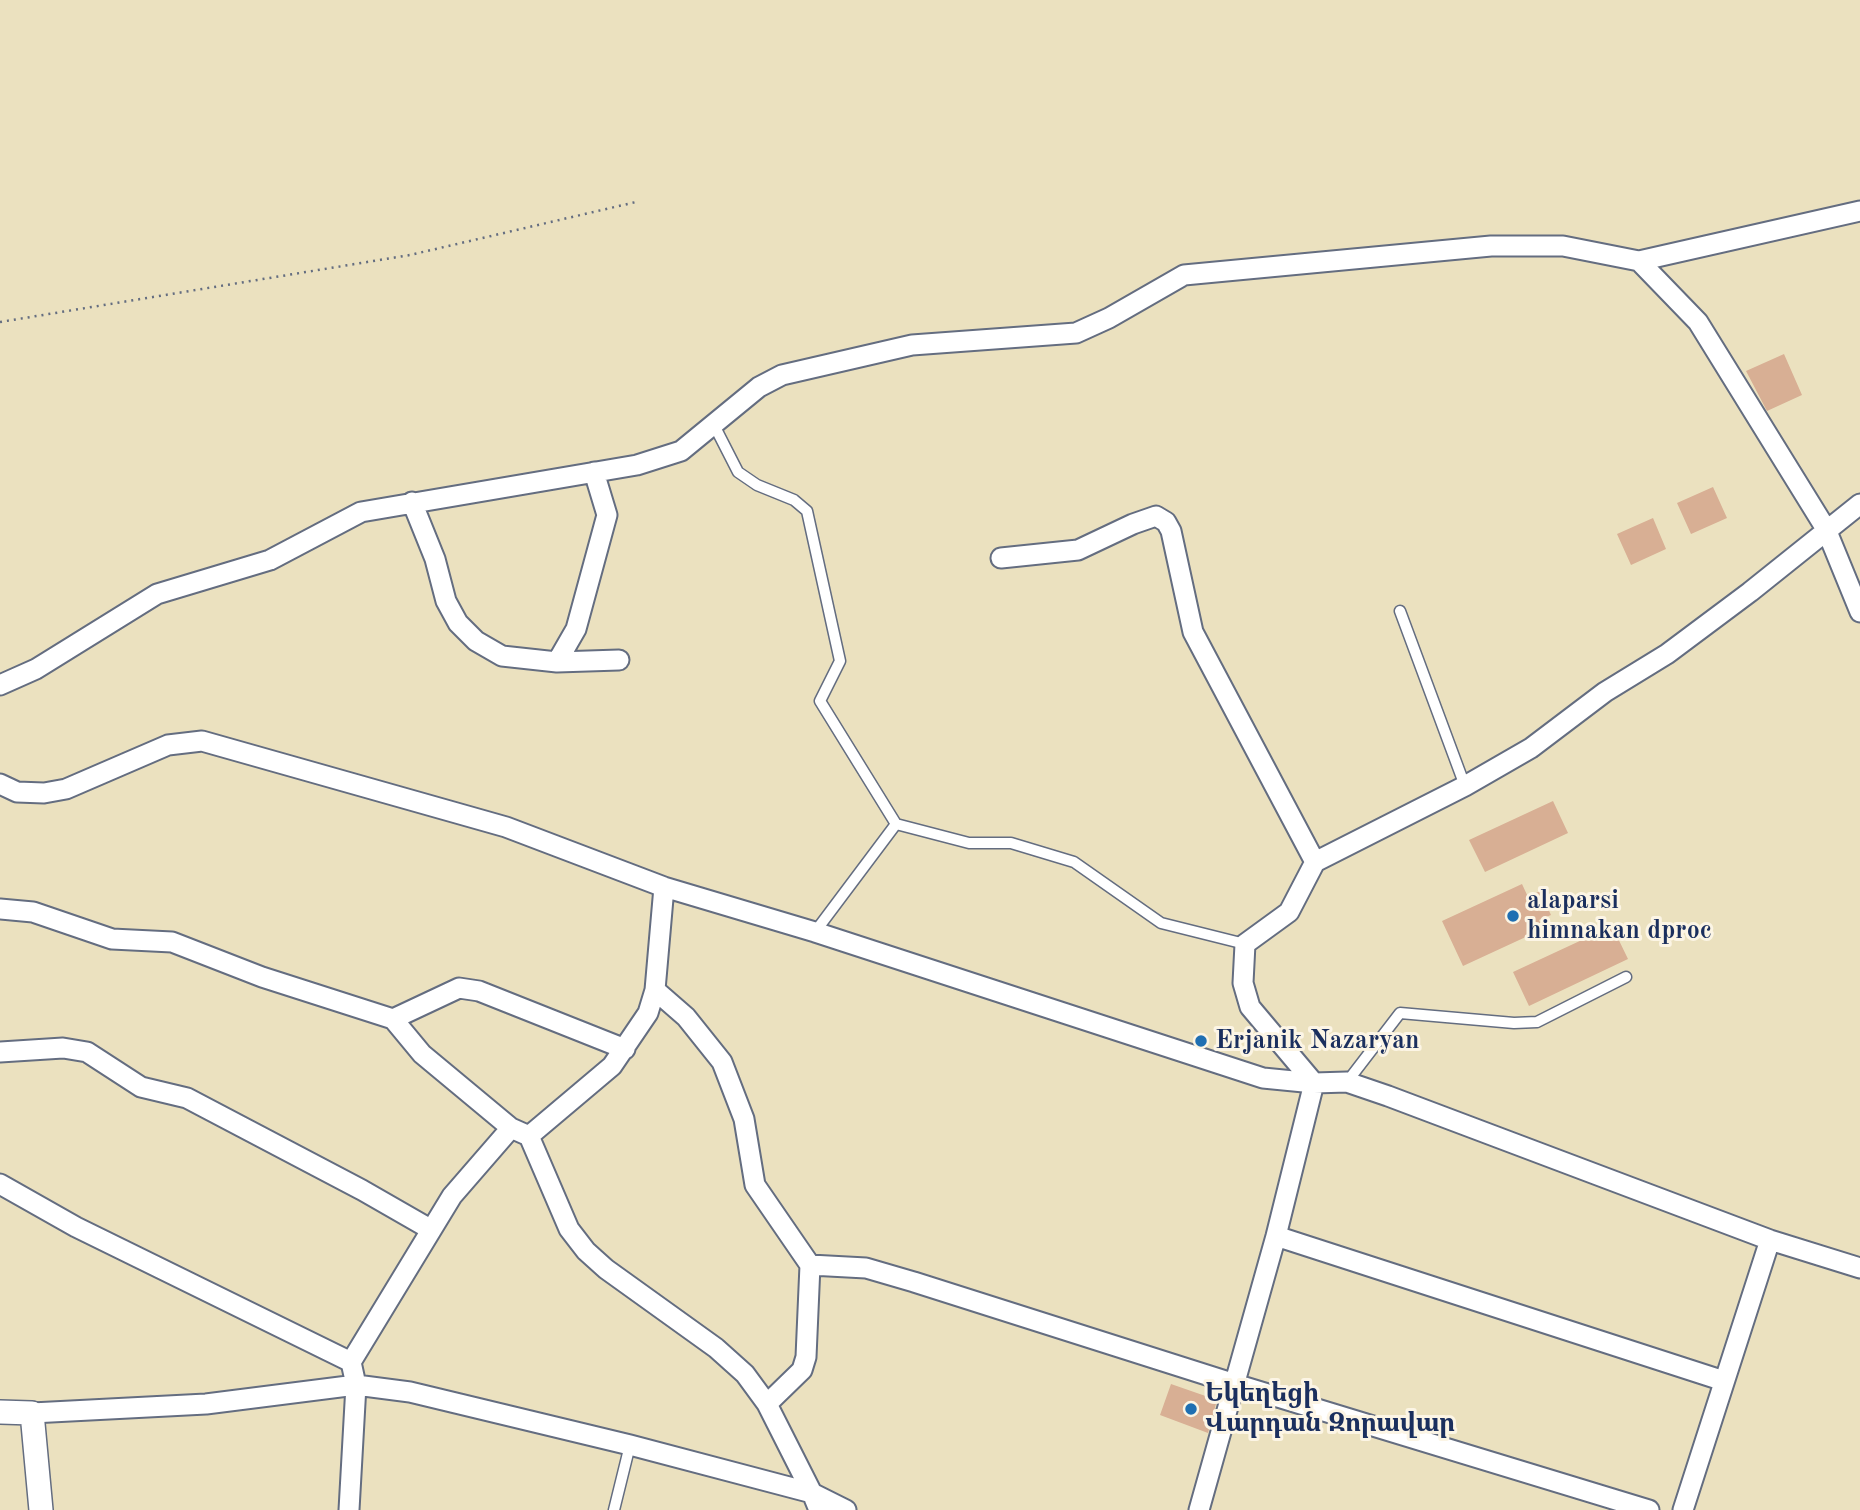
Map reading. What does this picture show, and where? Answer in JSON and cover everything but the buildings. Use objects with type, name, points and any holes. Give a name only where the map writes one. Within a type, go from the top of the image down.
[{"type":"street","points":[[0,685],[36,669],[157,594],[270,561],[361,512],[637,465],[681,451],[759,387],[782,375],[912,345],[1076,333],[1109,318],[1184,275],[1491,246],[1563,246],[1640,261],[1860,211]]},
{"type":"street","points":[[1640,261],[1698,322],[1826,529],[1860,612]]},
{"type":"street","points":[[557,662],[576,629],[607,515],[594,472]]},
{"type":"street","points":[[412,502],[435,559],[446,601],[458,623],[476,641],[502,656],[557,662],[619,660]]},
{"type":"street","points":[[1314,1083],[1250,1007],[1242,983],[1245,944],[1289,912],[1315,862],[1465,786],[1531,748],[1605,692],[1668,654],[1860,504]]},
{"type":"street","points":[[1001,558],[1078,550],[1156,516],[1166,522],[1171,531],[1193,632],[1315,862]]},
{"type":"street","points":[[0,785],[17,792],[44,793],[66,789],[168,745],[202,741],[506,827],[664,887],[815,932],[1263,1078],[1314,1083],[1347,1082],[1770,1240],[1860,1268]]},
{"type":"street","points":[[348,1510],[356,1385],[351,1362],[452,1196],[520,1132],[612,1066],[625,1049],[648,1013],[655,990],[664,887]]},
{"type":"street","points":[[0,909],[33,912],[112,939],[172,942],[262,977],[393,1019],[422,1054],[520,1132],[569,1229],[586,1251],[606,1269],[716,1348],[745,1374],[767,1404],[815,1501]]},
{"type":"street","points":[[393,1019],[459,988],[479,991],[625,1049]]},
{"type":"street","points":[[655,990],[686,1017],[722,1062],[744,1119],[755,1185],[810,1265],[806,1357],[802,1370],[767,1404]]},
{"type":"street","points":[[0,1052],[63,1048],[87,1052],[141,1087],[187,1098],[430,1229]]},
{"type":"street","points":[[1199,1510],[1276,1236],[1314,1083]]},
{"type":"street","points":[[0,1184],[76,1227],[351,1362]]},
{"type":"street","points":[[1276,1236],[1724,1381]]},
{"type":"street","points":[[1683,1510],[1770,1240]]},
{"type":"street","points":[[810,1265],[878,1272],[1649,1510]]},
{"type":"street","points":[[0,1412],[32,1413],[205,1404],[356,1385],[410,1392],[630,1445],[846,1510]]},
{"type":"street","points":[[32,1413],[41,1510]]},
{"type":"lane","points":[[714,425],[738,472],[757,485],[794,500],[807,511],[840,660],[820,701],[896,824],[969,843],[1011,843],[1074,862],[1161,923],[1245,944]]},
{"type":"lane","points":[[1400,611],[1465,786]]},
{"type":"lane","points":[[815,932],[896,824]]},
{"type":"lane","points":[[1347,1082],[1399,1013],[1514,1023],[1537,1022],[1626,977]]},
{"type":"lane","points":[[614,1510],[630,1445]]},
{"type":"path","points":[[0,322],[410,255],[636,202]]},
{"type":"place","name":"alaparsi himnakan dproc","points":[[1513,916]]},
{"type":"place","name":"Erjanik Nazaryan","points":[[1201,1041]]},
{"type":"place","name":"Եկեղեցի Վարդան Զորավար","points":[[1191,1409]]}]
